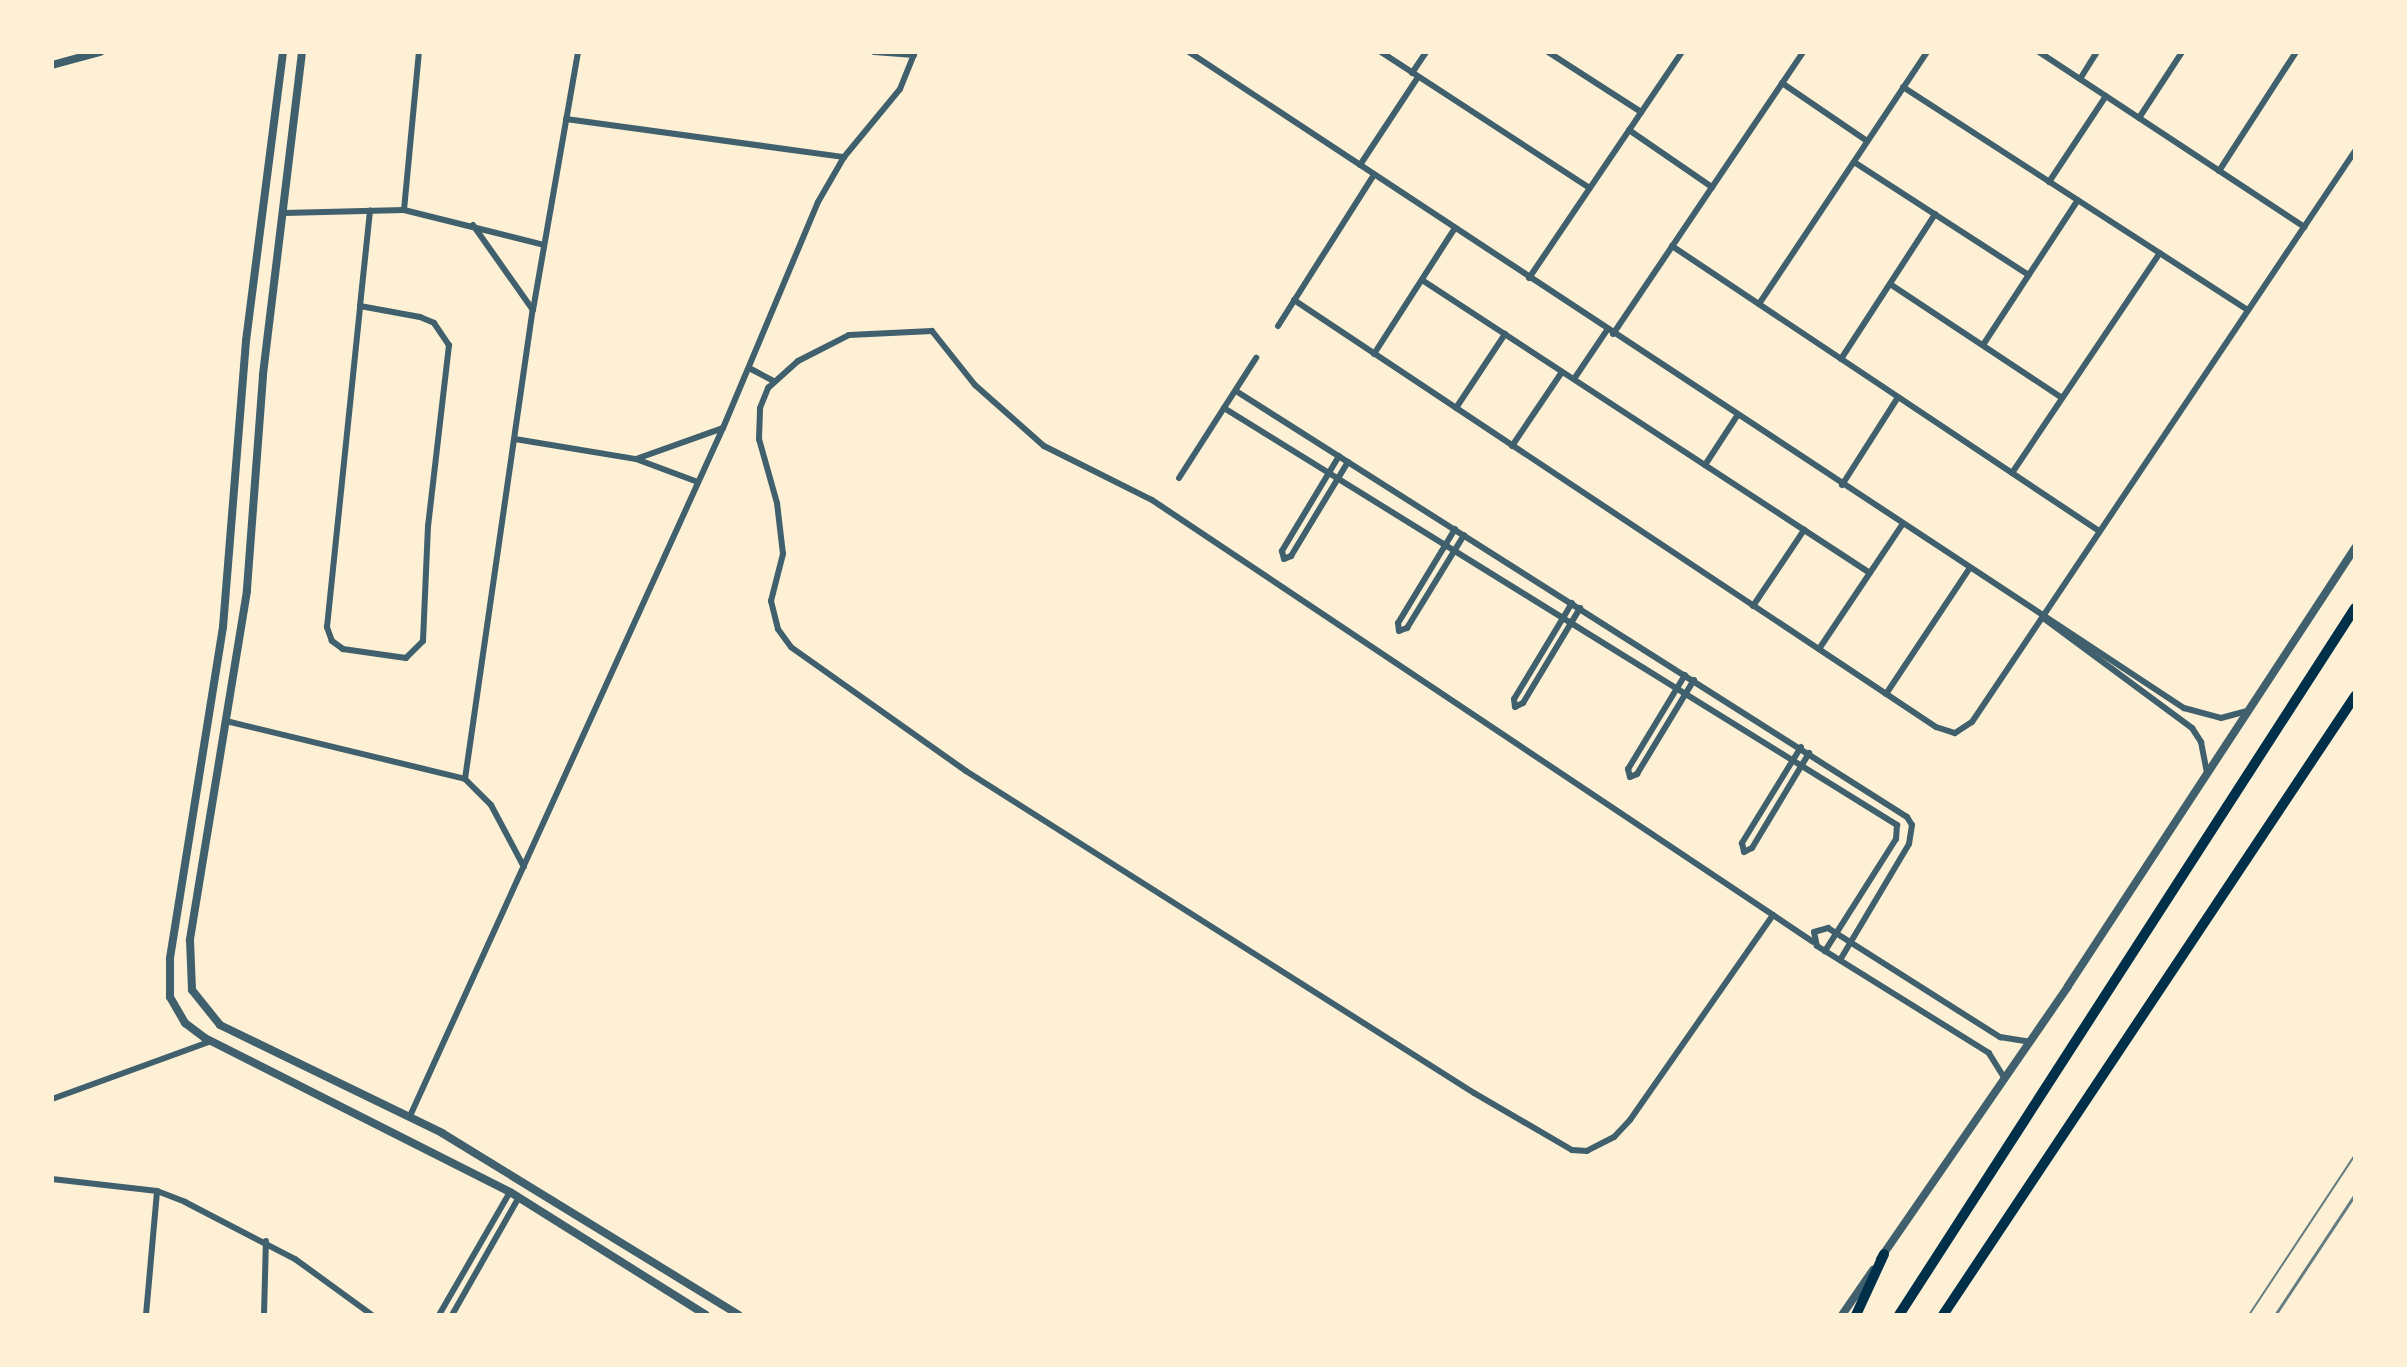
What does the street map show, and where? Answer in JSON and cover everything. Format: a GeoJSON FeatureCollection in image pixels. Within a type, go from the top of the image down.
{"type":"FeatureCollection","features":[{"type":"Feature","properties":{"kind":"highway"},"geometry":{"type":"LineString","coordinates":[[1899,1315],[2355,608]]}},
{"type":"Feature","properties":{"kind":"highway"},"geometry":{"type":"LineString","coordinates":[[1943,1315],[2355,696]]}},
{"type":"Feature","properties":{"kind":"highway"},"geometry":{"type":"LineString","coordinates":[[1856,1315],[1884,1254]]}},
{"type":"Feature","properties":{"kind":"street"},"geometry":{"type":"LineString","coordinates":[[52,65],[100,52]]}},
{"type":"Feature","properties":{"kind":"street"},"geometry":{"type":"LineString","coordinates":[[283,52],[246,341],[215,671],[186,860],[170,997],[185,1023],[211,1041],[434,1150],[510,1192],[706,1315]]}},
{"type":"Feature","properties":{"kind":"street"},"geometry":{"type":"LineString","coordinates":[[302,52],[263,376],[247,591],[188,967],[203,1009],[230,1031],[442,1133],[739,1315]]}},
{"type":"Feature","properties":{"kind":"street"},"geometry":{"type":"LineString","coordinates":[[404,210],[419,52]]}},
{"type":"Feature","properties":{"kind":"street"},"geometry":{"type":"LineString","coordinates":[[465,779],[533,310],[578,52]]}},
{"type":"Feature","properties":{"kind":"street"},"geometry":{"type":"LineString","coordinates":[[402,1134],[723,428],[818,202],[844,157],[889,104],[914,54],[874,52]]}},
{"type":"Feature","properties":{"kind":"street"},"geometry":{"type":"LineString","coordinates":[[1189,52],[1902,525],[2184,708],[2208,718],[2247,711]]}},
{"type":"Feature","properties":{"kind":"street"},"geometry":{"type":"LineString","coordinates":[[1381,52],[1590,188]]}},
{"type":"Feature","properties":{"kind":"street"},"geometry":{"type":"LineString","coordinates":[[1360,165],[1426,52]]}},
{"type":"Feature","properties":{"kind":"street"},"geometry":{"type":"LineString","coordinates":[[1548,52],[1558,55],[1641,112]]}},
{"type":"Feature","properties":{"kind":"street"},"geometry":{"type":"LineString","coordinates":[[1529,278],[1682,52]]}},
{"type":"Feature","properties":{"kind":"street"},"geometry":{"type":"LineString","coordinates":[[1574,379],[1672,246],[1803,52]]}},
{"type":"Feature","properties":{"kind":"street"},"geometry":{"type":"LineString","coordinates":[[1759,304],[1927,52]]}},
{"type":"Feature","properties":{"kind":"street"},"geometry":{"type":"LineString","coordinates":[[2039,52],[2304,227]]}},
{"type":"Feature","properties":{"kind":"street"},"geometry":{"type":"LineString","coordinates":[[2080,79],[2097,52]]}},
{"type":"Feature","properties":{"kind":"street"},"geometry":{"type":"LineString","coordinates":[[2139,118],[2182,52]]}},
{"type":"Feature","properties":{"kind":"street"},"geometry":{"type":"LineString","coordinates":[[2219,171],[2296,52]]}},
{"type":"Feature","properties":{"kind":"street"},"geometry":{"type":"LineString","coordinates":[[1782,83],[1867,141]]}},
{"type":"Feature","properties":{"kind":"street"},"geometry":{"type":"LineString","coordinates":[[1903,87],[2248,310]]}},
{"type":"Feature","properties":{"kind":"street"},"geometry":{"type":"LineString","coordinates":[[2049,182],[2106,96]]}},
{"type":"Feature","properties":{"kind":"street"},"geometry":{"type":"LineString","coordinates":[[566,119],[844,157]]}},
{"type":"Feature","properties":{"kind":"street"},"geometry":{"type":"LineString","coordinates":[[1629,130],[1712,187]]}},
{"type":"Feature","properties":{"kind":"street"},"geometry":{"type":"LineString","coordinates":[[1294,300],[1945,732],[1965,729],[2355,151]]}},
{"type":"Feature","properties":{"kind":"street"},"geometry":{"type":"LineString","coordinates":[[1854,162],[2029,275]]}},
{"type":"Feature","properties":{"kind":"street"},"geometry":{"type":"LineString","coordinates":[[1278,326],[1374,175]]}},
{"type":"Feature","properties":{"kind":"street"},"geometry":{"type":"LineString","coordinates":[[1983,345],[2078,200]]}},
{"type":"Feature","properties":{"kind":"street"},"geometry":{"type":"LineString","coordinates":[[284,213],[404,210],[473,224],[544,245]]}},
{"type":"Feature","properties":{"kind":"street"},"geometry":{"type":"LineString","coordinates":[[360,306],[420,317],[434,323],[449,345],[428,526],[423,641],[406,658],[343,649],[332,641],[327,627],[360,306],[370,211]]}},
{"type":"Feature","properties":{"kind":"street"},"geometry":{"type":"LineString","coordinates":[[1841,359],[1935,214]]}},
{"type":"Feature","properties":{"kind":"street"},"geometry":{"type":"LineString","coordinates":[[473,224],[533,310]]}},
{"type":"Feature","properties":{"kind":"street"},"geometry":{"type":"LineString","coordinates":[[1374,354],[1455,228]]}},
{"type":"Feature","properties":{"kind":"street"},"geometry":{"type":"LineString","coordinates":[[1672,246],[2099,531]]}},
{"type":"Feature","properties":{"kind":"street"},"geometry":{"type":"LineString","coordinates":[[2012,473],[2160,253]]}},
{"type":"Feature","properties":{"kind":"street"},"geometry":{"type":"LineString","coordinates":[[1422,280],[1870,573]]}},
{"type":"Feature","properties":{"kind":"street"},"geometry":{"type":"LineString","coordinates":[[1890,284],[2062,398]]}},
{"type":"Feature","properties":{"kind":"street"},"geometry":{"type":"LineString","coordinates":[[1773,915],[1630,1120],[1614,1137],[1587,1151],[1572,1150],[1474,1093],[966,771],[791,647],[778,629],[771,601],[783,554],[777,503],[759,439],[760,408],[773,381],[810,353],[849,335],[932,331],[975,385],[1044,446],[1152,500],[1773,915],[1825,951],[1979,1048],[1996,1061],[2005,1079]]}},
{"type":"Feature","properties":{"kind":"street"},"geometry":{"type":"LineString","coordinates":[[1456,408],[1505,334]]}},
{"type":"Feature","properties":{"kind":"street"},"geometry":{"type":"LineString","coordinates":[[1179,478],[1256,358]]}},
{"type":"Feature","properties":{"kind":"street"},"geometry":{"type":"LineString","coordinates":[[749,368],[773,381]]}},
{"type":"Feature","properties":{"kind":"street"},"geometry":{"type":"LineString","coordinates":[[1512,446],[1562,372]]}},
{"type":"Feature","properties":{"kind":"street"},"geometry":{"type":"LineString","coordinates":[[1236,391],[1907,817],[1912,825],[1909,844],[1840,960]]}},
{"type":"Feature","properties":{"kind":"street"},"geometry":{"type":"LineString","coordinates":[[1842,485],[1898,397]]}},
{"type":"Feature","properties":{"kind":"street"},"geometry":{"type":"LineString","coordinates":[[1224,408],[1891,820],[1899,832],[1825,951]]}},
{"type":"Feature","properties":{"kind":"street"},"geometry":{"type":"LineString","coordinates":[[1705,465],[1737,416]]}},
{"type":"Feature","properties":{"kind":"street"},"geometry":{"type":"LineString","coordinates":[[636,459],[723,428]]}},
{"type":"Feature","properties":{"kind":"street"},"geometry":{"type":"LineString","coordinates":[[515,439],[636,459],[698,482]]}},
{"type":"Feature","properties":{"kind":"street"},"geometry":{"type":"LineString","coordinates":[[1339,456],[1282,551],[1284,559],[1291,556],[1348,462]]}},
{"type":"Feature","properties":{"kind":"street"},"geometry":{"type":"LineString","coordinates":[[1819,649],[1902,525]]}},
{"type":"Feature","properties":{"kind":"street"},"geometry":{"type":"LineString","coordinates":[[1455,529],[1398,623],[1399,631],[1407,628],[1464,535]]}},
{"type":"Feature","properties":{"kind":"street"},"geometry":{"type":"LineString","coordinates":[[1753,606],[1804,530]]}},
{"type":"Feature","properties":{"kind":"street"},"geometry":{"type":"LineString","coordinates":[[1842,1315],[2030,1042],[2355,548]]}},
{"type":"Feature","properties":{"kind":"street"},"geometry":{"type":"LineString","coordinates":[[1886,694],[1969,569]]}},
{"type":"Feature","properties":{"kind":"street"},"geometry":{"type":"LineString","coordinates":[[1572,603],[1514,699],[1515,707],[1523,703],[1580,608]]}},
{"type":"Feature","properties":{"kind":"street"},"geometry":{"type":"LineString","coordinates":[[2042,617],[2179,717],[2201,742],[2207,774]]}},
{"type":"Feature","properties":{"kind":"street"},"geometry":{"type":"LineString","coordinates":[[215,671],[233,675]]}},
{"type":"Feature","properties":{"kind":"street"},"geometry":{"type":"LineString","coordinates":[[1685,675],[1628,769],[1630,777],[1637,774],[1694,680]]}},
{"type":"Feature","properties":{"kind":"street"},"geometry":{"type":"LineString","coordinates":[[2179,717],[2184,708]]}},
{"type":"Feature","properties":{"kind":"street"},"geometry":{"type":"LineString","coordinates":[[226,721],[465,779],[491,805],[524,867]]}},
{"type":"Feature","properties":{"kind":"street"},"geometry":{"type":"LineString","coordinates":[[1801,747],[1742,843],[1744,852],[1752,848],[1809,753]]}},
{"type":"Feature","properties":{"kind":"street"},"geometry":{"type":"LineString","coordinates":[[186,860],[203,862]]}},
{"type":"Feature","properties":{"kind":"street"},"geometry":{"type":"LineString","coordinates":[[1813,942],[1818,928],[1836,933],[2009,1042],[2030,1042]]}},
{"type":"Feature","properties":{"kind":"street"},"geometry":{"type":"LineString","coordinates":[[1979,1048],[1990,1031]]}},
{"type":"Feature","properties":{"kind":"street"},"geometry":{"type":"LineString","coordinates":[[52,1099],[211,1041]]}},
{"type":"Feature","properties":{"kind":"street"},"geometry":{"type":"LineString","coordinates":[[434,1150],[442,1133]]}},
{"type":"Feature","properties":{"kind":"street"},"geometry":{"type":"LineString","coordinates":[[52,1179],[157,1191],[266,1241],[372,1315]]}},
{"type":"Feature","properties":{"kind":"street"},"geometry":{"type":"LineString","coordinates":[[146,1315],[157,1191]]}},
{"type":"Feature","properties":{"kind":"street"},"geometry":{"type":"LineString","coordinates":[[439,1315],[510,1192]]}},
{"type":"Feature","properties":{"kind":"street"},"geometry":{"type":"LineString","coordinates":[[452,1315],[519,1197]]}},
{"type":"Feature","properties":{"kind":"street"},"geometry":{"type":"LineString","coordinates":[[264,1315],[266,1241]]}},
{"type":"Feature","properties":{"kind":"tram line"},"geometry":{"type":"LineString","coordinates":[[2249,1315],[2355,1155]]}},
{"type":"Feature","properties":{"kind":"railway"},"geometry":{"type":"LineString","coordinates":[[2275,1315],[2355,1194]]}}]}
